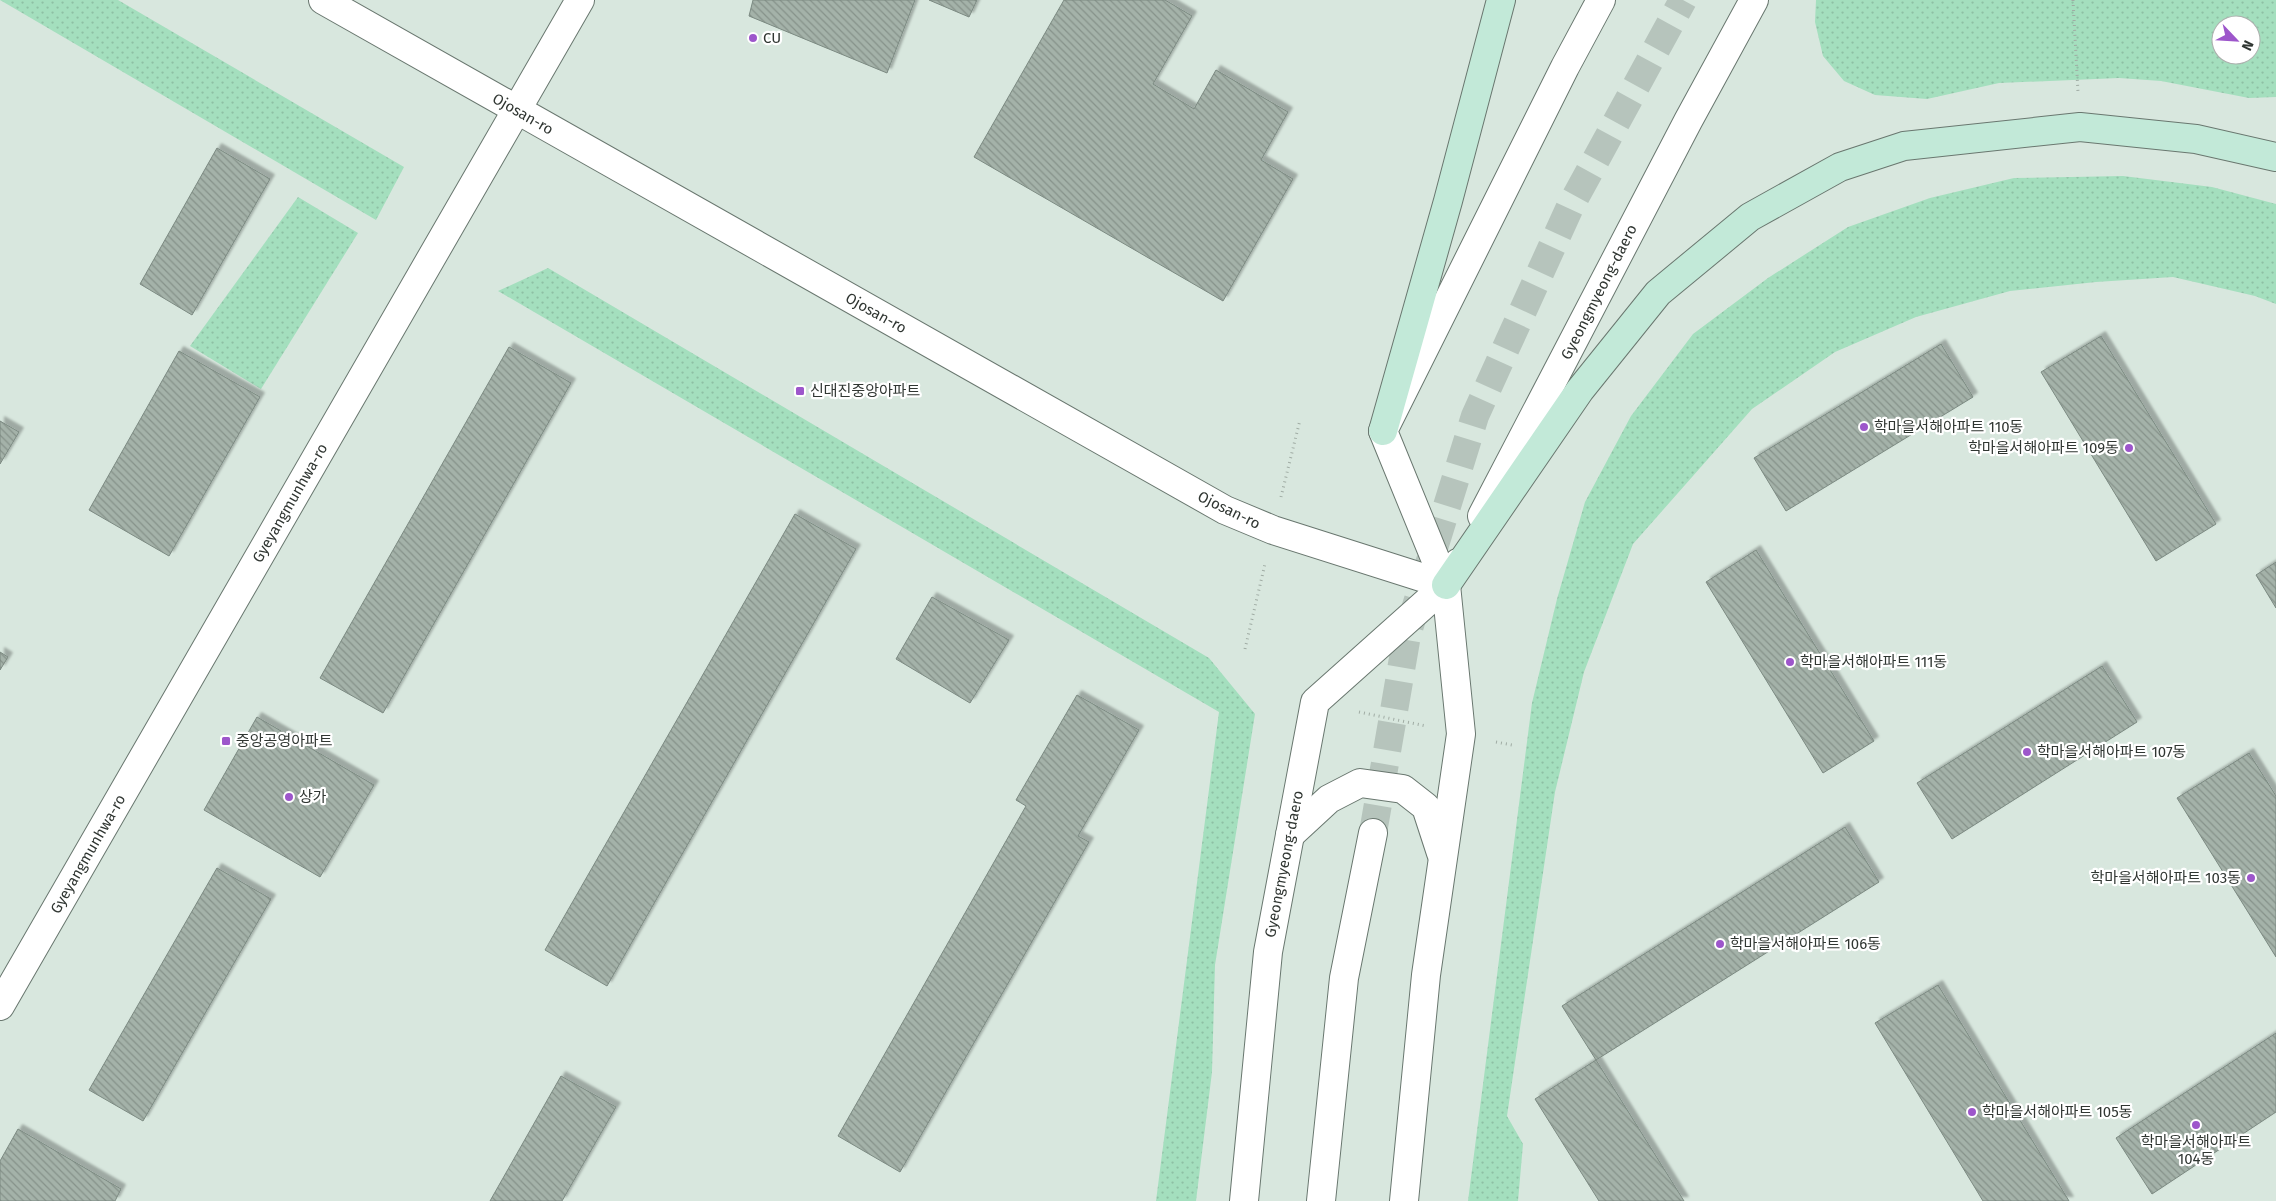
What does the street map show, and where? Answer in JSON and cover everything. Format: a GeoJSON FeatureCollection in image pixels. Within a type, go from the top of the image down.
{"type":"FeatureCollection","features":[{"type":"Feature","properties":{"kind":"main road"},"geometry":{"type":"LineString","coordinates":[[1383,430],[1448,201],[1501,0]]}},
{"type":"Feature","properties":{"kind":"main road"},"geometry":{"type":"LineString","coordinates":[[1446,585],[1580,390],[1658,292],[1750,217],[1840,167],[1904,146],[2080,127],[2196,138],[2276,156]]}},
{"type":"Feature","properties":{"kind":"street","name":"Ojosan-ro"},"geometry":{"type":"LineString","coordinates":[[323,0],[1225,510],[1273,530],[1446,585]]}},
{"type":"Feature","properties":{"kind":"street","name":"Gyeyangmunhwa-ro"},"geometry":{"type":"LineString","coordinates":[[0,1006],[580,0]]}},
{"type":"Feature","properties":{"kind":"street"},"geometry":{"type":"LineString","coordinates":[[1404,1201],[1426,976],[1461,734],[1446,585],[1383,430],[1560,76],[1601,0]]}},
{"type":"Feature","properties":{"kind":"street","name":"Gyeongmyeong-daero"},"geometry":{"type":"LineString","coordinates":[[1244,1201],[1268,952],[1315,702],[1446,585],[1688,121],[1754,0]]}},
{"type":"Feature","properties":{"kind":"street"},"geometry":{"type":"LineString","coordinates":[[1290,835],[1329,799],[1360,783],[1403,789],[1426,807],[1443,860]]}},
{"type":"Feature","properties":{"kind":"street"},"geometry":{"type":"LineString","coordinates":[[1321,1201],[1344,978],[1373,833]]}},
{"type":"Feature","properties":{"kind":"path"},"geometry":{"type":"LineString","coordinates":[[2073,0],[2078,94]]}},
{"type":"Feature","properties":{"kind":"path"},"geometry":{"type":"LineString","coordinates":[[1315,702],[1512,746]]}},
{"type":"Feature","properties":{"kind":"green space"},"geometry":{"type":"Polygon","coordinates":[[[0,0],[118,0],[404,167],[376,220],[0,0]]]}},
{"type":"Feature","properties":{"kind":"green space"},"geometry":{"type":"Polygon","coordinates":[[[1816,0],[2276,0],[2276,97],[2249,98],[2161,81],[2119,78],[1999,83],[1927,99],[1875,95],[1844,81],[1823,56],[1815,22],[1816,0]]]}},
{"type":"Feature","properties":{"kind":"green space"},"geometry":{"type":"Polygon","coordinates":[[[2123,176],[2212,187],[2276,204],[2276,304],[2255,296],[2173,277],[2096,282],[2010,291],[1916,317],[1835,352],[1752,409],[1633,544],[1584,672],[1555,792],[1507,1116],[1523,1144],[1518,1201],[1468,1201],[1532,703],[1557,599],[1585,502],[1631,416],[1693,334],[1768,278],[1848,227],[1930,198],[2014,178],[2123,176]]]}},
{"type":"Feature","properties":{"kind":"green space"},"geometry":{"type":"Polygon","coordinates":[[[298,197],[358,233],[261,389],[190,346],[298,197]]]}},
{"type":"Feature","properties":{"kind":"green space"},"geometry":{"type":"Polygon","coordinates":[[[548,268],[1209,658],[1255,714],[1215,965],[1212,1072],[1196,1201],[1156,1201],[1219,712],[498,291],[548,268]]]}},
{"type":"Feature","properties":{"kind":"building"},"geometry":{"type":"Polygon","coordinates":[[[753,0],[915,0],[887,73],[749,16],[753,0]]]}},
{"type":"Feature","properties":{"kind":"building"},"geometry":{"type":"Polygon","coordinates":[[[929,0],[977,0],[969,17],[929,0]]]}},
{"type":"Feature","properties":{"kind":"building"},"geometry":{"type":"Polygon","coordinates":[[[1064,0],[1165,0],[1192,16],[1153,84],[1194,109],[1216,70],[1288,112],[1261,160],[1293,179],[1223,301],[974,157],[1064,0]]]}},
{"type":"Feature","properties":{"kind":"building"},"geometry":{"type":"Polygon","coordinates":[[[217,148],[270,179],[192,315],[140,284],[217,148]]]}},
{"type":"Feature","properties":{"kind":"building","name":"학마을서해아파트 109동"},"geometry":{"type":"Polygon","coordinates":[[[2101,336],[2216,524],[2156,561],[2041,372],[2101,336]]]}},
{"type":"Feature","properties":{"kind":"building","name":"학마을서해아파트 110동"},"geometry":{"type":"Polygon","coordinates":[[[1941,344],[1973,397],[1786,511],[1754,458],[1941,344]]]}},
{"type":"Feature","properties":{"kind":"building"},"geometry":{"type":"Polygon","coordinates":[[[509,347],[571,383],[383,713],[320,678],[509,347]]]}},
{"type":"Feature","properties":{"kind":"building"},"geometry":{"type":"Polygon","coordinates":[[[179,351],[260,397],[169,556],[89,510],[179,351]]]}},
{"type":"Feature","properties":{"kind":"building"},"geometry":{"type":"Polygon","coordinates":[[[0,421],[19,432],[0,464],[0,421]]]}},
{"type":"Feature","properties":{"kind":"building"},"geometry":{"type":"Polygon","coordinates":[[[795,514],[856,549],[607,986],[545,950],[795,514]]]}},
{"type":"Feature","properties":{"kind":"building","name":"학마을서해아파트 111동"},"geometry":{"type":"Polygon","coordinates":[[[1756,550],[1874,741],[1823,773],[1706,582],[1756,550]]]}},
{"type":"Feature","properties":{"kind":"building"},"geometry":{"type":"Polygon","coordinates":[[[2276,562],[2276,608],[2256,575],[2276,562]]]}},
{"type":"Feature","properties":{"kind":"building"},"geometry":{"type":"Polygon","coordinates":[[[932,597],[1009,640],[970,703],[896,659],[932,597]]]}},
{"type":"Feature","properties":{"kind":"building"},"geometry":{"type":"Polygon","coordinates":[[[0,652],[8,657],[0,670],[0,652]]]}},
{"type":"Feature","properties":{"kind":"building","name":"학마을서해아파트 107동"},"geometry":{"type":"Polygon","coordinates":[[[2102,666],[2137,722],[1952,839],[1917,783],[2102,666]]]}},
{"type":"Feature","properties":{"kind":"building"},"geometry":{"type":"Polygon","coordinates":[[[1077,695],[1139,730],[1078,836],[1089,842],[900,1172],[838,1136],[1026,806],[1016,800],[1077,695]]]}},
{"type":"Feature","properties":{"kind":"building","name":"상가"},"geometry":{"type":"Polygon","coordinates":[[[257,717],[374,785],[320,877],[204,810],[257,717]]]}},
{"type":"Feature","properties":{"kind":"building","name":"학마을서해아파트 103동"},"geometry":{"type":"Polygon","coordinates":[[[2249,753],[2276,796],[2276,957],[2177,798],[2249,753]]]}},
{"type":"Feature","properties":{"kind":"building","name":"학마을서해아파트 106동"},"geometry":{"type":"Polygon","coordinates":[[[1845,827],[1879,882],[1596,1060],[1562,1006],[1845,827]]]}},
{"type":"Feature","properties":{"kind":"building"},"geometry":{"type":"Polygon","coordinates":[[[217,868],[271,899],[143,1121],[89,1090],[217,868]]]}},
{"type":"Feature","properties":{"kind":"building","name":"학마을서해아파트 105동"},"geometry":{"type":"Polygon","coordinates":[[[1938,985],[2069,1201],[1983,1201],[1875,1023],[1938,985]]]}},
{"type":"Feature","properties":{"kind":"building","name":"학마을서해아파트 104동"},"geometry":{"type":"Polygon","coordinates":[[[2276,1033],[2276,1112],[2152,1194],[2116,1138],[2276,1033]]]}},
{"type":"Feature","properties":{"kind":"building"},"geometry":{"type":"Polygon","coordinates":[[[1596,1060],[1684,1201],[1599,1201],[1535,1099],[1596,1060]]]}},
{"type":"Feature","properties":{"kind":"building"},"geometry":{"type":"Polygon","coordinates":[[[561,1076],[616,1107],[562,1201],[490,1201],[561,1076]]]}},
{"type":"Feature","properties":{"kind":"building"},"geometry":{"type":"Polygon","coordinates":[[[18,1129],[121,1189],[115,1201],[0,1201],[0,1161],[18,1129]]]}},
{"type":"Feature","properties":{"kind":"tunnel"},"geometry":{"type":"LineString","coordinates":[[1373,833],[1407,635],[1475,416],[1570,207],[1683,0]]}},
{"type":"Feature","properties":{"kind":"place","name":"CU"},"geometry":{"type":"Point","coordinates":[753,38]}},
{"type":"Feature","properties":{"kind":"place","name":"신대진중앙아파트"},"geometry":{"type":"Point","coordinates":[800,391]}},
{"type":"Feature","properties":{"kind":"place","name":"학마을서해아파트 110동"},"geometry":{"type":"Point","coordinates":[1864,427]}},
{"type":"Feature","properties":{"kind":"place","name":"학마을서해아파트 109동"},"geometry":{"type":"Point","coordinates":[2129,448]}},
{"type":"Feature","properties":{"kind":"place","name":"학마을서해아파트 111동"},"geometry":{"type":"Point","coordinates":[1790,662]}},
{"type":"Feature","properties":{"kind":"place","name":"중앙공영아파트"},"geometry":{"type":"Point","coordinates":[226,741]}},
{"type":"Feature","properties":{"kind":"place","name":"학마을서해아파트 107동"},"geometry":{"type":"Point","coordinates":[2027,752]}},
{"type":"Feature","properties":{"kind":"place","name":"상가"},"geometry":{"type":"Point","coordinates":[289,797]}},
{"type":"Feature","properties":{"kind":"place","name":"학마을서해아파트 103동"},"geometry":{"type":"Point","coordinates":[2251,878]}},
{"type":"Feature","properties":{"kind":"place","name":"학마을서해아파트 106동"},"geometry":{"type":"Point","coordinates":[1720,944]}},
{"type":"Feature","properties":{"kind":"place","name":"학마을서해아파트 105동"},"geometry":{"type":"Point","coordinates":[1972,1112]}},
{"type":"Feature","properties":{"kind":"place","name":"학마을서해아파트 104동"},"geometry":{"type":"Point","coordinates":[2196,1125]}}]}
